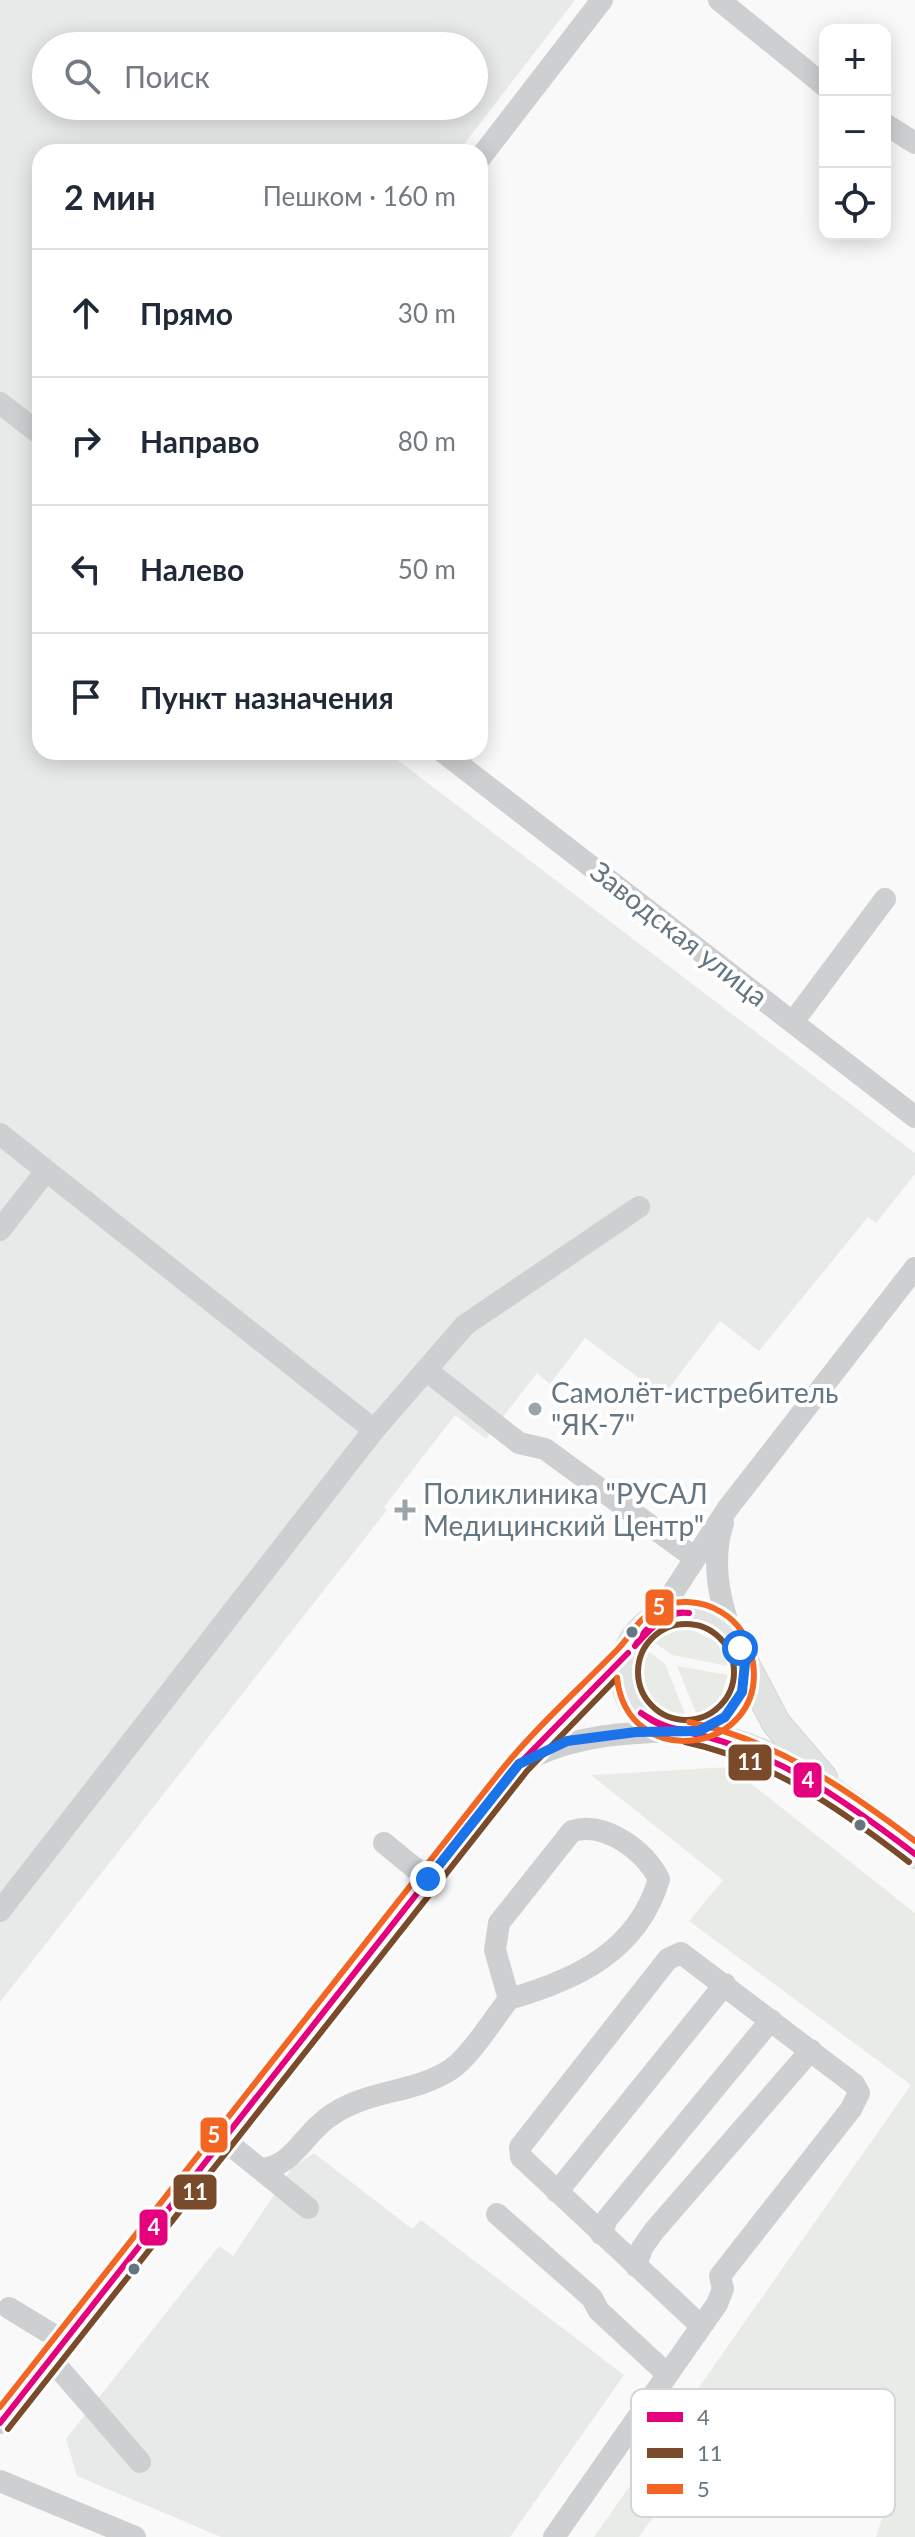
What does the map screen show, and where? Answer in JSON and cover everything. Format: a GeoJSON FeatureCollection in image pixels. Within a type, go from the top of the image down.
{"type":"FeatureCollection","features":[{"type":"Feature","properties":{"kind":"main road"},"geometry":{"type":"LineString","coordinates":[[836,1793],[776,1723],[732,1635],[706,1615],[689,1612],[655,1620],[628,1653],[626,1684],[631,1699],[652,1722],[681,1732],[746,1746],[836,1793],[915,1854]]}},
{"type":"Feature","properties":{"kind":"main road"},"geometry":{"type":"LineString","coordinates":[[681,1732],[713,1725],[735,1706],[742,1692],[745,1663]]}},
{"type":"Feature","properties":{"kind":"street"},"geometry":{"type":"LineString","coordinates":[[488,148],[602,0]]}},
{"type":"Feature","properties":{"kind":"street"},"geometry":{"type":"LineString","coordinates":[[719,0],[819,81]]}},
{"type":"Feature","properties":{"kind":"street"},"geometry":{"type":"LineString","coordinates":[[891,128],[915,143]]}},
{"type":"Feature","properties":{"kind":"street"},"geometry":{"type":"LineString","coordinates":[[0,403],[32,428]]}},
{"type":"Feature","properties":{"kind":"street","name":"Заводская улица"},"geometry":{"type":"LineString","coordinates":[[453,760],[915,1117]]}},
{"type":"Feature","properties":{"kind":"street"},"geometry":{"type":"LineString","coordinates":[[793,1022],[885,899]]}},
{"type":"Feature","properties":{"kind":"street"},"geometry":{"type":"LineString","coordinates":[[0,1134],[374,1430]]}},
{"type":"Feature","properties":{"kind":"street"},"geometry":{"type":"LineString","coordinates":[[0,1230],[46,1171]]}},
{"type":"Feature","properties":{"kind":"street"},"geometry":{"type":"LineString","coordinates":[[0,1911],[374,1430],[465,1325],[639,1207]]}},
{"type":"Feature","properties":{"kind":"street"},"geometry":{"type":"LineString","coordinates":[[655,1620],[727,1510],[915,1268]]}},
{"type":"Feature","properties":{"kind":"street"},"geometry":{"type":"LineString","coordinates":[[426,1370],[519,1443],[545,1449],[695,1558]]}},
{"type":"Feature","properties":{"kind":"street"},"geometry":{"type":"LineString","coordinates":[[727,1510],[719,1539],[718,1571],[722,1609],[732,1635]]}},
{"type":"Feature","properties":{"kind":"street"},"geometry":{"type":"LineString","coordinates":[[0,2423],[519,1764],[628,1653]]}},
{"type":"Feature","properties":{"kind":"street"},"geometry":{"type":"LineString","coordinates":[[519,1764],[567,1741],[681,1732]]}},
{"type":"Feature","properties":{"kind":"street"},"geometry":{"type":"LineString","coordinates":[[260,2169],[273,2168],[289,2158],[324,2120],[357,2099],[424,2084],[454,2068],[509,1999],[577,1976],[628,1939],[652,1903],[659,1879],[652,1866],[610,1834],[586,1826],[572,1831],[499,1923],[495,1950],[509,1999]]}},
{"type":"Feature","properties":{"kind":"street"},"geometry":{"type":"LineString","coordinates":[[384,1843],[428,1879]]}},
{"type":"Feature","properties":{"kind":"street"},"geometry":{"type":"LineString","coordinates":[[657,2389],[701,2326],[723,2289],[720,2276],[851,2109],[859,2093],[854,2084],[811,2050],[681,1953],[668,1959],[520,2147],[521,2157],[701,2326]]}},
{"type":"Feature","properties":{"kind":"street"},"geometry":{"type":"LineString","coordinates":[[557,2192],[725,1984]]}},
{"type":"Feature","properties":{"kind":"street"},"geometry":{"type":"LineString","coordinates":[[601,2234],[607,2219],[771,2020]]}},
{"type":"Feature","properties":{"kind":"street"},"geometry":{"type":"LineString","coordinates":[[636,2266],[642,2248],[654,2231],[811,2050]]}},
{"type":"Feature","properties":{"kind":"street"},"geometry":{"type":"LineString","coordinates":[[223,2139],[308,2208]]}},
{"type":"Feature","properties":{"kind":"street"},"geometry":{"type":"LineString","coordinates":[[497,2214],[592,2298],[599,2311],[667,2374]]}},
{"type":"Feature","properties":{"kind":"street"},"geometry":{"type":"LineString","coordinates":[[9,2308],[56,2350],[140,2462]]}},
{"type":"Feature","properties":{"kind":"street"},"geometry":{"type":"LineString","coordinates":[[554,2537],[631,2426]]}},
{"type":"Feature","properties":{"kind":"street"},"geometry":{"type":"LineString","coordinates":[[0,2481],[135,2537]]}},
{"type":"Feature","properties":{"kind":"shaded area"},"geometry":{"type":"Polygon","coordinates":[[[0,0],[575,0],[488,113],[488,32],[32,32],[32,120],[483,120],[464,144],[32,144],[32,760],[398,760],[915,1153],[915,1174],[876,1223],[868,1217],[759,1351],[720,1321],[663,1396],[585,1338],[550,1384],[537,1373],[486,1439],[455,1415],[384,1507],[387,1510],[0,2002],[0,0]]]}},
{"type":"Feature","properties":{"kind":"shaded area"},"geometry":{"type":"Polygon","coordinates":[[[690,1629],[717,1642],[728,1666],[672,1655],[654,1642],[674,1630],[690,1629]]]}},
{"type":"Feature","properties":{"kind":"shaded area"},"geometry":{"type":"Polygon","coordinates":[[[648,1651],[665,1664],[686,1716],[663,1710],[648,1695],[642,1674],[648,1651]]]}},
{"type":"Feature","properties":{"kind":"shaded area"},"geometry":{"type":"Polygon","coordinates":[[[677,1666],[728,1675],[720,1699],[697,1715],[677,1666]]]}},
{"type":"Feature","properties":{"kind":"shaded area"},"geometry":{"type":"Polygon","coordinates":[[[730,1767],[915,1913],[915,2537],[876,2537],[882,2518],[880,2517],[895,2517],[895,2389],[698,2389],[911,2085],[689,1921],[723,1880],[591,1775],[730,1767]]]}},
{"type":"Feature","properties":{"kind":"shaded area"},"geometry":{"type":"Polygon","coordinates":[[[314,2153],[412,2229],[421,2220],[624,2375],[510,2537],[221,2537],[77,2476],[66,2439],[219,2246],[233,2256],[292,2168],[314,2153]]]}},
{"type":"Feature","properties":{"kind":"shaded area"},"geometry":{"type":"Polygon","coordinates":[[[631,2484],[631,2517],[653,2517],[639,2537],[594,2537],[631,2484]]]}},
{"type":"Feature","properties":{"kind":"transit line","name":"5"},"geometry":{"type":"LineString","coordinates":[[0,2407],[496,1777],[643,1619],[662,1606],[679,1602],[713,1608],[739,1627],[747,1640],[753,1663],[751,1693],[739,1717],[719,1733],[694,1740],[668,1739],[645,1729],[627,1709],[617,1678]]}},
{"type":"Feature","properties":{"kind":"transit line","name":"4"},"geometry":{"type":"LineString","coordinates":[[635,1646],[657,1620],[680,1612],[689,1613]]}},
{"type":"Feature","properties":{"kind":"transit line","name":"4"},"geometry":{"type":"LineString","coordinates":[[635,1646],[665,1618],[689,1613]]}},
{"type":"Feature","properties":{"kind":"transit line","name":"11"},"geometry":{"type":"LineString","coordinates":[[686,1624],[704,1627],[720,1638],[731,1654],[734,1672],[731,1690],[720,1706],[704,1717],[686,1720],[668,1717],[652,1706],[641,1690],[638,1672],[641,1654],[652,1638],[668,1627],[686,1624]]}},
{"type":"Feature","properties":{"kind":"transit line","name":"4"},"geometry":{"type":"LineString","coordinates":[[0,2423],[519,1764],[628,1653]]}},
{"type":"Feature","properties":{"kind":"transit line","name":"11"},"geometry":{"type":"LineString","coordinates":[[8,2429],[527,1771],[617,1678]]}},
{"type":"Feature","properties":{"kind":"transit line","name":"4"},"geometry":{"type":"LineString","coordinates":[[641,1713],[660,1724],[690,1730],[721,1718]]}},
{"type":"Feature","properties":{"kind":"transit line","name":"4"},"geometry":{"type":"LineString","coordinates":[[641,1713],[670,1729],[691,1732],[701,1730],[721,1718]]}},
{"type":"Feature","properties":{"kind":"transit line","name":"5"},"geometry":{"type":"LineString","coordinates":[[689,1722],[721,1730],[781,1754],[836,1785],[915,1841]]}},
{"type":"Feature","properties":{"kind":"transit line","name":"4"},"geometry":{"type":"LineString","coordinates":[[687,1732],[719,1740],[780,1765],[835,1797],[915,1854]]}},
{"type":"Feature","properties":{"kind":"transit line","name":"11"},"geometry":{"type":"LineString","coordinates":[[685,1742],[717,1750],[776,1774],[830,1805],[909,1862]]}},
{"type":"Feature","properties":{"kind":"place","name":"Самолёт-истребитель \"ЯК-7\""},"geometry":{"type":"Point","coordinates":[535,1409]}},
{"type":"Feature","properties":{"kind":"place","name":"Поликлиника \"РУСАЛ Медицинский Центр\""},"geometry":{"type":"Point","coordinates":[405,1510]}},
{"type":"Feature","properties":{"kind":"route"},"geometry":{"type":"LineString","coordinates":[[428,1879],[519,1764],[567,1741],[636,1732],[699,1731],[725,1717],[742,1692],[745,1663],[740,1648]]}}]}
